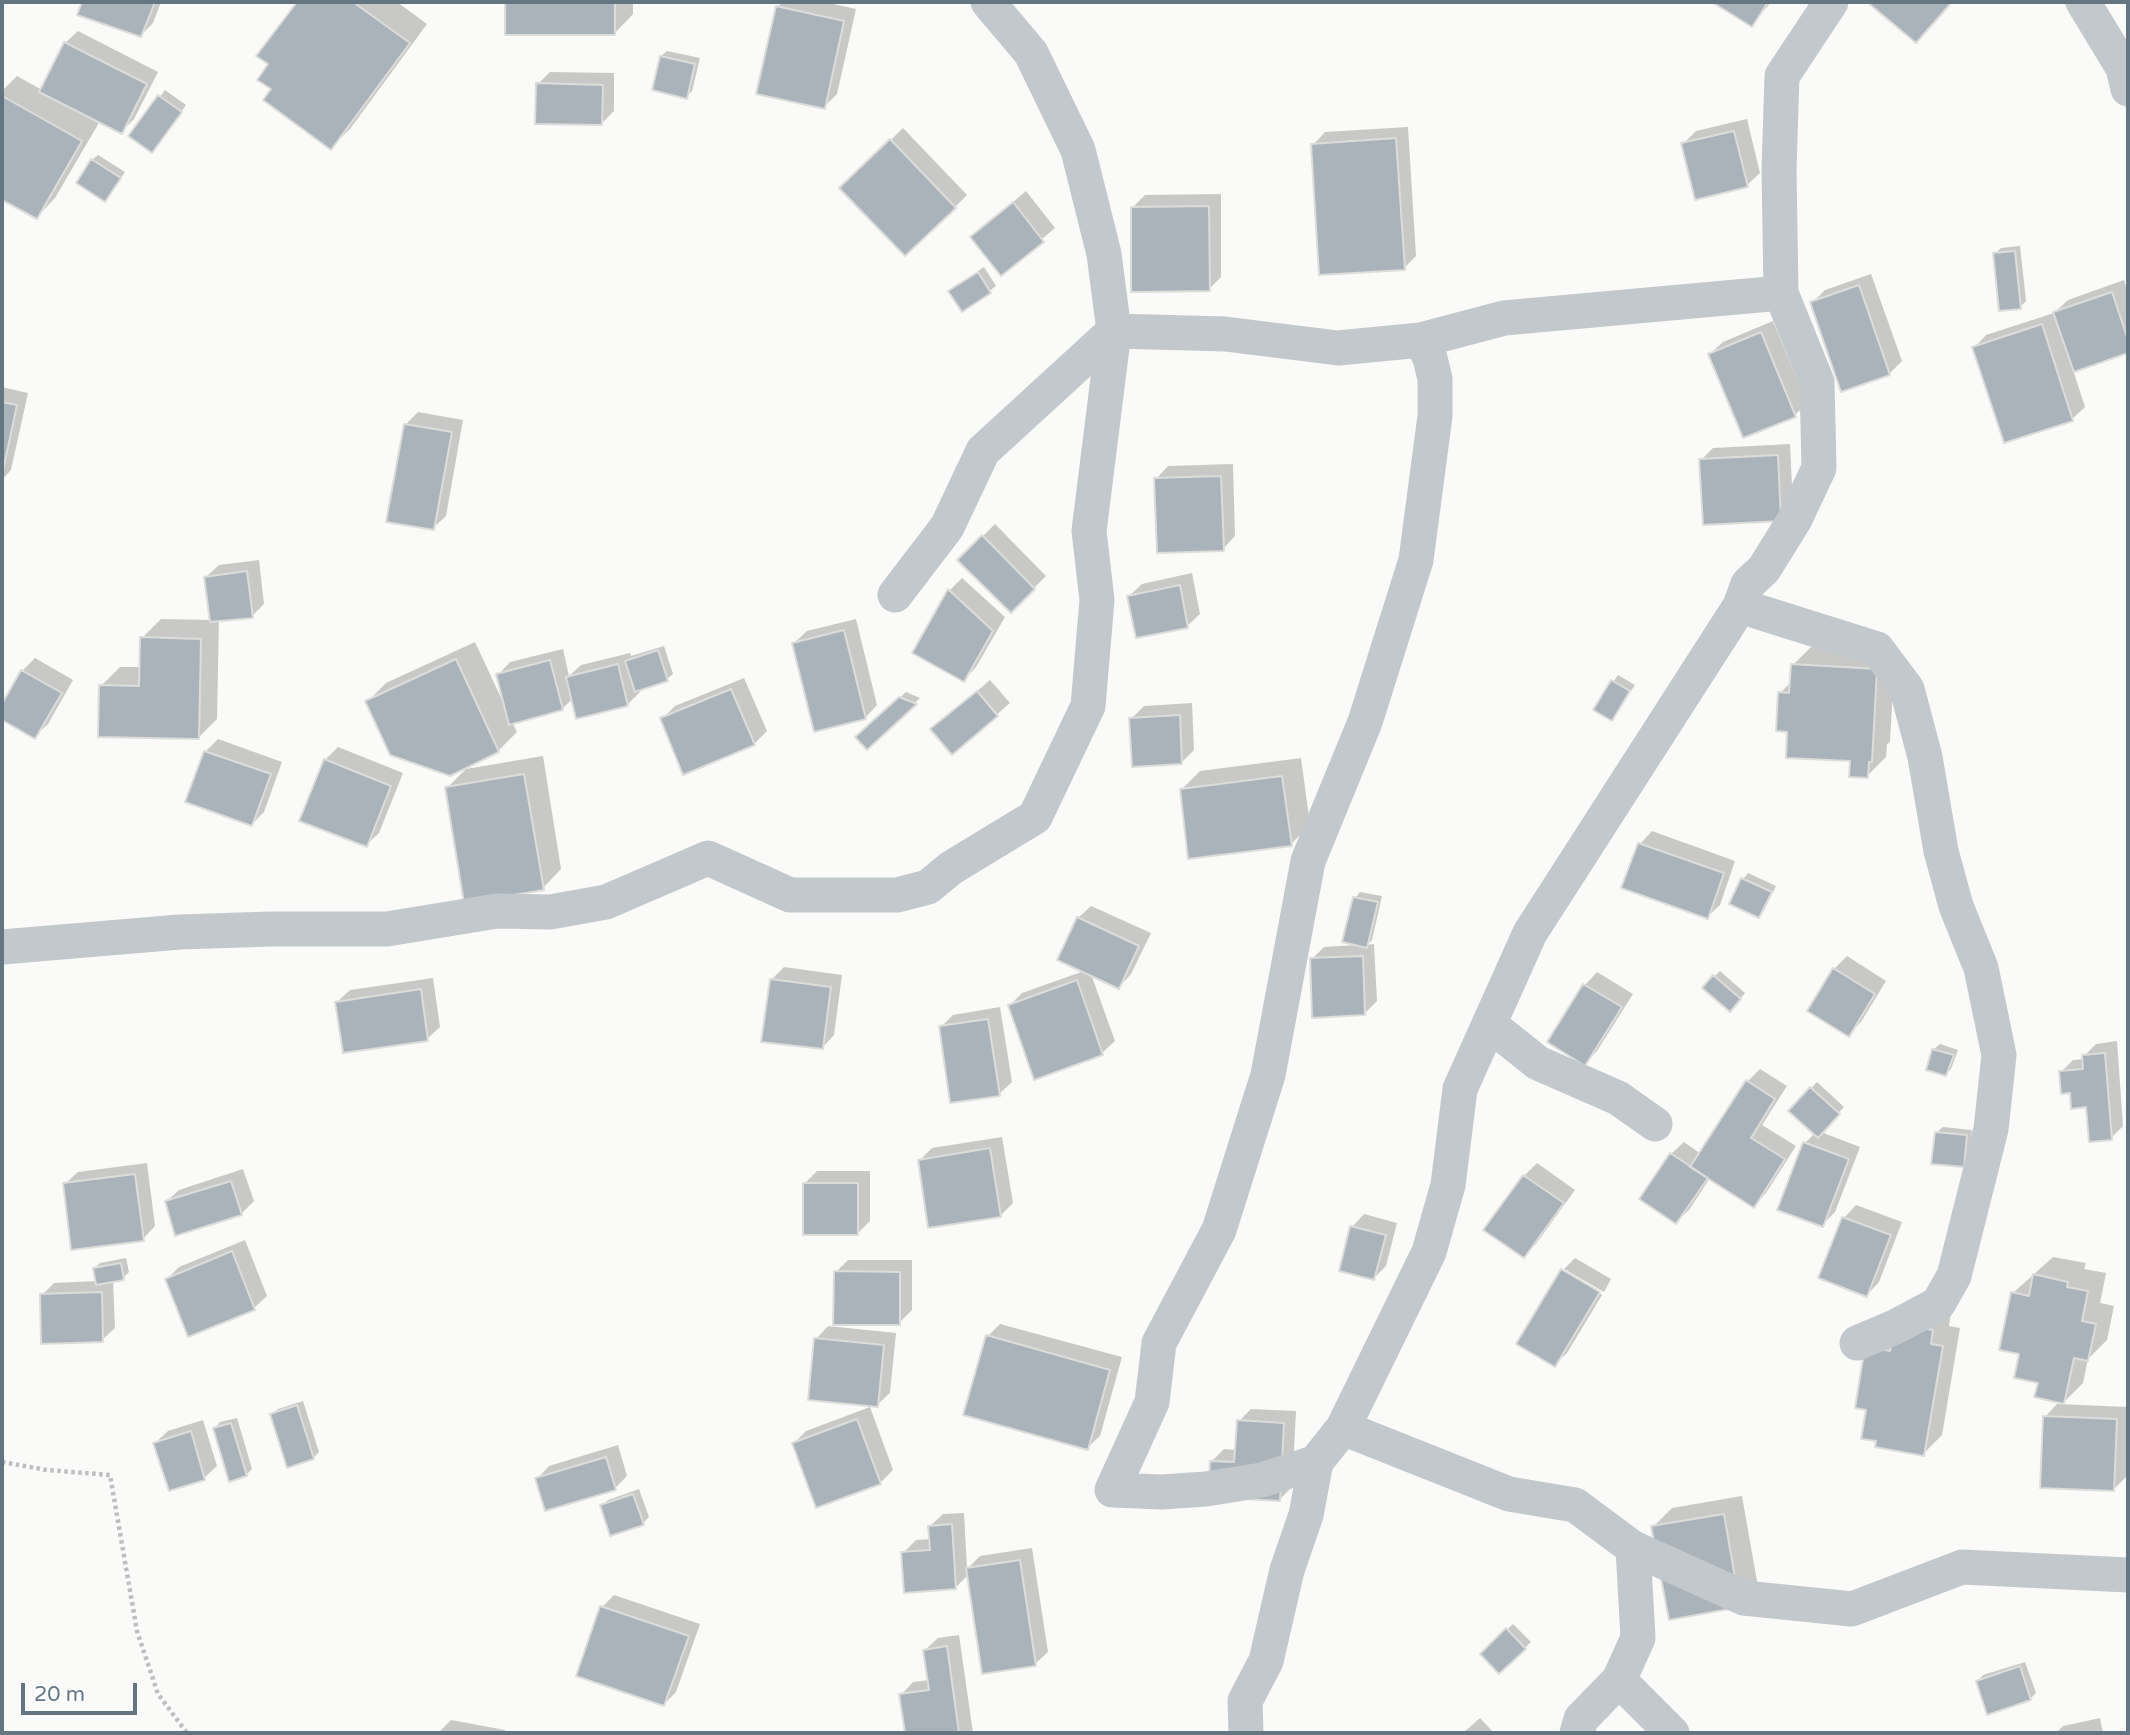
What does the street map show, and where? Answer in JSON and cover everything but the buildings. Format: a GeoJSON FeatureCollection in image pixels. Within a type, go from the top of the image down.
{"type":"FeatureCollection","features":[{"type":"Feature","properties":{"kind":"street"},"geometry":{"type":"LineString","coordinates":[[2,947],[180,932],[387,929],[497,911],[550,912],[607,902],[708,858],[790,895],[897,895],[928,887],[951,868],[1035,817],[1088,706],[1097,600],[1089,531],[1114,331],[1104,254],[1078,150],[1031,53],[988,2]]}},
{"type":"Feature","properties":{"kind":"street"},"geometry":{"type":"LineString","coordinates":[[1246,1733],[1245,1701],[1266,1661],[1287,1570],[1306,1515],[1316,1462],[1343,1428],[1429,1252],[1448,1185],[1460,1089],[1530,933],[1740,606],[1748,584],[1764,569],[1795,519],[1819,468],[1817,382],[1781,293],[1779,169],[1782,76],[1831,2]]}},
{"type":"Feature","properties":{"kind":"street"},"geometry":{"type":"LineString","coordinates":[[2083,2],[2123,68],[2128,89]]}},
{"type":"Feature","properties":{"kind":"street"},"geometry":{"type":"LineString","coordinates":[[895,595],[947,527],[983,451],[1114,331],[1225,334],[1338,348],[1420,340],[1504,318],[1781,293]]}},
{"type":"Feature","properties":{"kind":"street"},"geometry":{"type":"LineString","coordinates":[[1316,1462],[1262,1480],[1206,1489],[1162,1492],[1112,1490],[1152,1402],[1159,1343],[1219,1230],[1268,1074],[1308,860],[1365,722],[1416,560],[1435,416],[1435,379],[1430,358],[1420,340]]}},
{"type":"Feature","properties":{"kind":"street"},"geometry":{"type":"LineString","coordinates":[[1740,606],[1877,649],[1907,689],[1926,757],[1941,851],[1956,906],[1982,968],[1999,1055],[1991,1129],[1954,1276],[1938,1304],[1895,1327],[1857,1342]]}},
{"type":"Feature","properties":{"kind":"street"},"geometry":{"type":"LineString","coordinates":[[1489,1024],[1538,1063],[1618,1098],[1655,1124]]}},
{"type":"Feature","properties":{"kind":"street"},"geometry":{"type":"LineString","coordinates":[[1343,1428],[1508,1494],[1575,1505],[1633,1548],[1745,1598],[1852,1609],[1962,1567],[2128,1575]]}},
{"type":"Feature","properties":{"kind":"street"},"geometry":{"type":"LineString","coordinates":[[1577,1733],[1581,1719],[1619,1680],[1638,1638],[1633,1548]]}},
{"type":"Feature","properties":{"kind":"street"},"geometry":{"type":"LineString","coordinates":[[1619,1680],[1672,1733]]}},
{"type":"Feature","properties":{"kind":"path"},"geometry":{"type":"LineString","coordinates":[[2,1462],[47,1470],[110,1475],[137,1631],[158,1693],[187,1733]]}}]}
